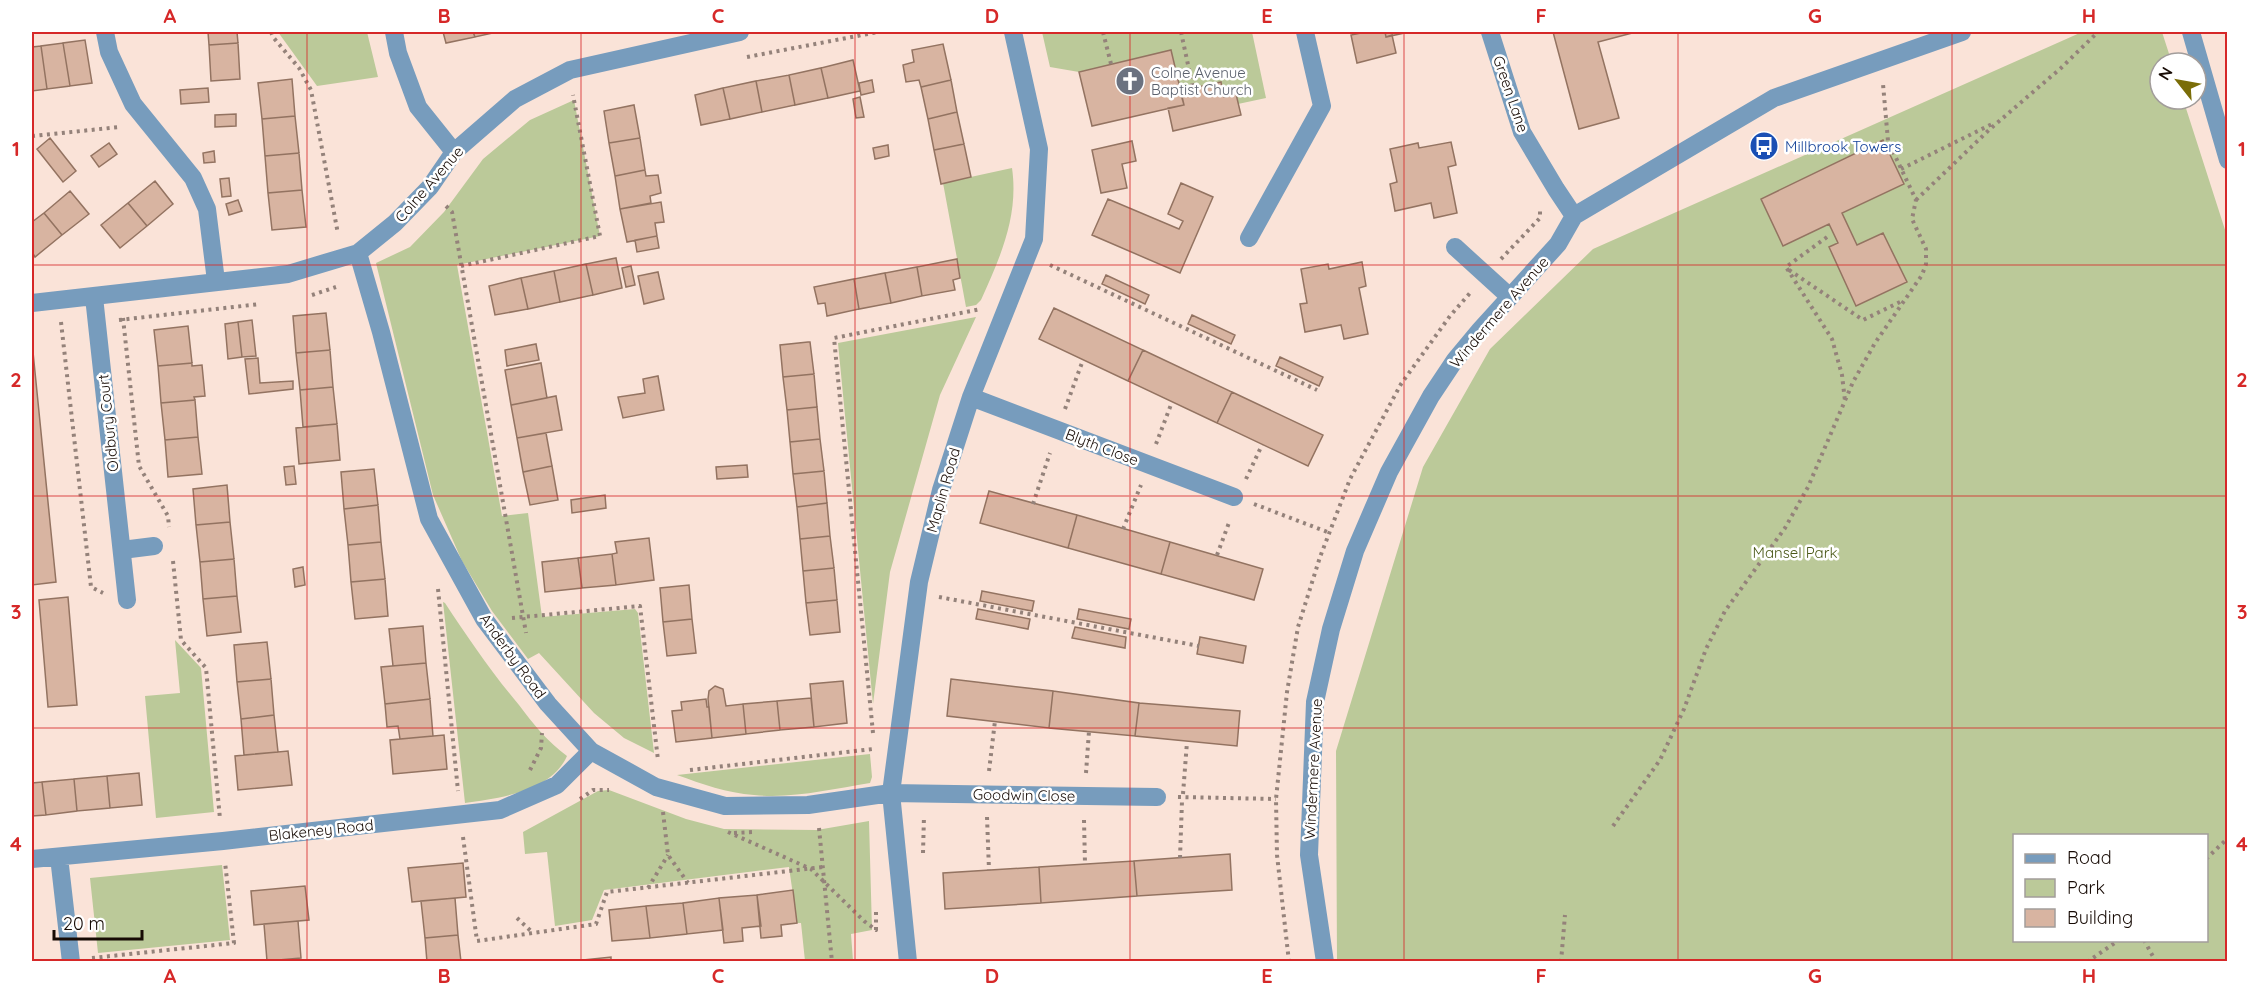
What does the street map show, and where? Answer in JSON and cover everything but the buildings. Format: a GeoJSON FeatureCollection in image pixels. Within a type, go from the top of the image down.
{"type":"FeatureCollection","features":[{"type":"Feature","properties":{"kind":"street"},"geometry":{"type":"LineString","coordinates":[[105,32],[109,52],[133,104],[193,178],[207,209],[216,281]]}},
{"type":"Feature","properties":{"kind":"street"},"geometry":{"type":"LineString","coordinates":[[394,32],[398,53],[418,107],[454,152]]}},
{"type":"Feature","properties":{"kind":"street","name":"Colne Avenue"},"geometry":{"type":"LineString","coordinates":[[32,303],[288,274],[350,255],[395,224],[430,187],[454,152],[515,99],[568,71],[740,32]]}},
{"type":"Feature","properties":{"kind":"street","name":"Maplin Road"},"geometry":{"type":"LineString","coordinates":[[908,962],[891,793],[917,592],[941,490],[971,397],[1034,238],[1040,149],[1013,32]]}},
{"type":"Feature","properties":{"kind":"street"},"geometry":{"type":"LineString","coordinates":[[1249,238],[1322,106],[1305,32]]}},
{"type":"Feature","properties":{"kind":"street","name":"Green Lane"},"geometry":{"type":"LineString","coordinates":[[1490,32],[1522,132],[1574,216]]}},
{"type":"Feature","properties":{"kind":"street","name":"Windermere Avenue"},"geometry":{"type":"LineString","coordinates":[[1325,962],[1309,855],[1315,702],[1331,629],[1355,551],[1389,472],[1431,396],[1455,360],[1558,244],[1574,216],[1774,98],[1962,32]]}},
{"type":"Feature","properties":{"kind":"street"},"geometry":{"type":"LineString","coordinates":[[2191,32],[2228,160]]}},
{"type":"Feature","properties":{"kind":"street"},"geometry":{"type":"LineString","coordinates":[[1455,247],[1510,297]]}},
{"type":"Feature","properties":{"kind":"street","name":"Anderby Road"},"geometry":{"type":"LineString","coordinates":[[350,255],[381,332],[429,519],[484,619],[548,704],[591,751],[660,788],[724,806],[816,804],[891,793]]}},
{"type":"Feature","properties":{"kind":"street","name":"Oldbury Court"},"geometry":{"type":"LineString","coordinates":[[94,297],[127,600]]}},
{"type":"Feature","properties":{"kind":"street","name":"Blyth Close"},"geometry":{"type":"LineString","coordinates":[[971,397],[1234,497]]}},
{"type":"Feature","properties":{"kind":"street"},"geometry":{"type":"LineString","coordinates":[[122,550],[154,546]]}},
{"type":"Feature","properties":{"kind":"street","name":"Blakeney Road"},"geometry":{"type":"LineString","coordinates":[[32,859],[223,841],[500,810],[557,785],[591,751]]}},
{"type":"Feature","properties":{"kind":"street","name":"Goodwin Close"},"geometry":{"type":"LineString","coordinates":[[891,793],[1157,797]]}},
{"type":"Feature","properties":{"kind":"street"},"geometry":{"type":"LineString","coordinates":[[59,857],[71,961]]}},
{"type":"Feature","properties":{"kind":"path"},"geometry":{"type":"LineString","coordinates":[[271,32],[273,38],[299,68],[311,90],[350,255]]}},
{"type":"Feature","properties":{"kind":"path"},"geometry":{"type":"LineString","coordinates":[[742,58],[878,32]]}},
{"type":"Feature","properties":{"kind":"path"},"geometry":{"type":"LineString","coordinates":[[1103,32],[1111,64]]}},
{"type":"Feature","properties":{"kind":"path"},"geometry":{"type":"LineString","coordinates":[[1181,32],[1193,88]]}},
{"type":"Feature","properties":{"kind":"path"},"geometry":{"type":"LineString","coordinates":[[1613,826],[1660,760],[1684,709],[1706,649],[1725,611],[1785,528],[1808,487],[1845,402],[1875,343],[1922,274],[1926,264],[1926,249],[1912,219],[1916,200],[2098,32]]}},
{"type":"Feature","properties":{"kind":"path"},"geometry":{"type":"LineString","coordinates":[[1881,60],[1888,141],[1916,200]]}},
{"type":"Feature","properties":{"kind":"path"},"geometry":{"type":"LineString","coordinates":[[461,266],[600,236],[568,71]]}},
{"type":"Feature","properties":{"kind":"path"},"geometry":{"type":"LineString","coordinates":[[564,100],[581,92]]}},
{"type":"Feature","properties":{"kind":"path"},"geometry":{"type":"LineString","coordinates":[[1901,169],[2001,120]]}},
{"type":"Feature","properties":{"kind":"path"},"geometry":{"type":"LineString","coordinates":[[32,136],[149,124]]}},
{"type":"Feature","properties":{"kind":"path"},"geometry":{"type":"LineString","coordinates":[[438,211],[451,197]]}},
{"type":"Feature","properties":{"kind":"path"},"geometry":{"type":"LineString","coordinates":[[445,204],[452,212],[527,638]]}},
{"type":"Feature","properties":{"kind":"path"},"geometry":{"type":"LineString","coordinates":[[1786,267],[1827,237]]}},
{"type":"Feature","properties":{"kind":"path"},"geometry":{"type":"LineString","coordinates":[[1028,254],[1317,390]]}},
{"type":"Feature","properties":{"kind":"path"},"geometry":{"type":"LineString","coordinates":[[1786,267],[1863,320],[1904,300]]}},
{"type":"Feature","properties":{"kind":"path"},"geometry":{"type":"LineString","coordinates":[[1786,267],[1832,339],[1842,375],[1845,402]]}},
{"type":"Feature","properties":{"kind":"path"},"geometry":{"type":"LineString","coordinates":[[120,293],[139,466],[168,516],[170,535]]}},
{"type":"Feature","properties":{"kind":"path"},"geometry":{"type":"LineString","coordinates":[[59,300],[91,587],[112,597],[127,600]]}},
{"type":"Feature","properties":{"kind":"path"},"geometry":{"type":"LineString","coordinates":[[681,772],[874,749],[834,338],[1008,304]]}},
{"type":"Feature","properties":{"kind":"path"},"geometry":{"type":"LineString","coordinates":[[1234,497],[1330,533]]}},
{"type":"Feature","properties":{"kind":"path"},"geometry":{"type":"LineString","coordinates":[[172,557],[182,640],[206,668],[221,821]]}},
{"type":"Feature","properties":{"kind":"path"},"geometry":{"type":"LineString","coordinates":[[917,592],[1198,646]]}},
{"type":"Feature","properties":{"kind":"path"},"geometry":{"type":"LineString","coordinates":[[484,619],[524,618],[640,606],[658,763],[665,766]]}},
{"type":"Feature","properties":{"kind":"path"},"geometry":{"type":"LineString","coordinates":[[528,772],[534,765],[541,748],[541,730]]}},
{"type":"Feature","properties":{"kind":"path"},"geometry":{"type":"LineString","coordinates":[[660,788],[668,855],[688,883]]}},
{"type":"Feature","properties":{"kind":"path"},"geometry":{"type":"LineString","coordinates":[[573,803],[593,790],[615,790]]}},
{"type":"Feature","properties":{"kind":"path"},"geometry":{"type":"LineString","coordinates":[[458,795],[468,794]]}},
{"type":"Feature","properties":{"kind":"path"},"geometry":{"type":"LineString","coordinates":[[1157,797],[1275,799]]}},
{"type":"Feature","properties":{"kind":"path"},"geometry":{"type":"LineString","coordinates":[[816,804],[832,962]]}},
{"type":"Feature","properties":{"kind":"path"},"geometry":{"type":"LineString","coordinates":[[654,810],[675,818]]}},
{"type":"Feature","properties":{"kind":"path"},"geometry":{"type":"LineString","coordinates":[[460,814],[477,941],[596,924],[607,892],[823,867]]}},
{"type":"Feature","properties":{"kind":"path"},"geometry":{"type":"LineString","coordinates":[[211,822],[231,820]]}},
{"type":"Feature","properties":{"kind":"path"},"geometry":{"type":"LineString","coordinates":[[724,831],[811,869],[876,930],[876,900]]}},
{"type":"Feature","properties":{"kind":"path"},"geometry":{"type":"LineString","coordinates":[[453,840],[474,837]]}},
{"type":"Feature","properties":{"kind":"path"},"geometry":{"type":"LineString","coordinates":[[2208,857],[2228,838]]}},
{"type":"Feature","properties":{"kind":"path"},"geometry":{"type":"LineString","coordinates":[[71,961],[234,943],[223,841]]}},
{"type":"Feature","properties":{"kind":"path"},"geometry":{"type":"LineString","coordinates":[[648,888],[668,855]]}},
{"type":"Feature","properties":{"kind":"path"},"geometry":{"type":"LineString","coordinates":[[215,864],[234,863]]}},
{"type":"Feature","properties":{"kind":"path"},"geometry":{"type":"LineString","coordinates":[[1561,962],[1565,915]]}},
{"type":"Feature","properties":{"kind":"path"},"geometry":{"type":"LineString","coordinates":[[517,918],[533,933]]}},
{"type":"Feature","properties":{"kind":"path"},"geometry":{"type":"LineString","coordinates":[[2087,962],[2116,942]]}},
{"type":"Feature","properties":{"kind":"path"},"geometry":{"type":"LineString","coordinates":[[2145,942],[2156,962]]}},
{"type":"Feature","properties":{"kind":"green space"},"geometry":{"type":"Polygon","coordinates":[[[278,32],[367,32],[378,77],[317,86],[278,32]]]}},
{"type":"Feature","properties":{"kind":"green space"},"geometry":{"type":"Polygon","coordinates":[[[1042,32],[1252,32],[1266,98],[1238,104],[1224,97],[1221,82],[1180,91],[1171,50],[1079,72],[1050,67],[1042,32]]]}},
{"type":"Feature","properties":{"kind":"green space","name":"Mansel Park"},"geometry":{"type":"Polygon","coordinates":[[[2082,32],[2162,32],[2168,51],[2148,51],[2148,111],[2187,111],[2227,236],[2227,961],[1337,961],[1336,751],[1423,467],[1490,349],[1593,249],[2082,32]]]}},
{"type":"Feature","properties":{"kind":"green space"},"geometry":{"type":"Polygon","coordinates":[[[574,100],[600,236],[457,265],[502,516],[528,513],[542,617],[635,609],[638,613],[654,753],[624,738],[594,713],[539,653],[528,659],[492,611],[462,561],[433,495],[376,263],[410,247],[444,212],[483,159],[530,120],[574,100]]]}},
{"type":"Feature","properties":{"kind":"green space"},"geometry":{"type":"Polygon","coordinates":[[[1012,168],[1013,203],[1001,252],[981,300],[976,305],[966,307],[943,183],[1012,168]]]}},
{"type":"Feature","properties":{"kind":"green space"},"geometry":{"type":"Polygon","coordinates":[[[976,317],[940,395],[890,572],[873,704],[838,343],[976,317]]]}},
{"type":"Feature","properties":{"kind":"green space"},"geometry":{"type":"Polygon","coordinates":[[[443,602],[530,719],[547,739],[567,756],[549,778],[537,785],[493,799],[465,803],[443,602]]]}},
{"type":"Feature","properties":{"kind":"green space"},"geometry":{"type":"Polygon","coordinates":[[[175,640],[201,668],[214,812],[156,818],[145,696],[180,693],[175,640]]]}},
{"type":"Feature","properties":{"kind":"green space"},"geometry":{"type":"Polygon","coordinates":[[[870,754],[872,777],[870,783],[797,795],[744,794],[715,788],[677,775],[870,754]]]}},
{"type":"Feature","properties":{"kind":"green space"},"geometry":{"type":"Polygon","coordinates":[[[609,790],[686,819],[724,829],[817,830],[869,821],[872,930],[851,934],[853,961],[805,961],[801,923],[797,923],[789,867],[604,890],[592,920],[555,926],[547,852],[525,854],[523,832],[598,791],[609,790]]]}},
{"type":"Feature","properties":{"kind":"green space"},"geometry":{"type":"Polygon","coordinates":[[[222,865],[230,940],[98,953],[90,878],[222,865]]]}},
{"type":"Feature","properties":{"kind":"place","name":"Colne Avenue Baptist Church"},"geometry":{"type":"Point","coordinates":[1130,81]}},
{"type":"Feature","properties":{"kind":"place","name":"Millbrook Towers"},"geometry":{"type":"Point","coordinates":[1764,146]}}]}
